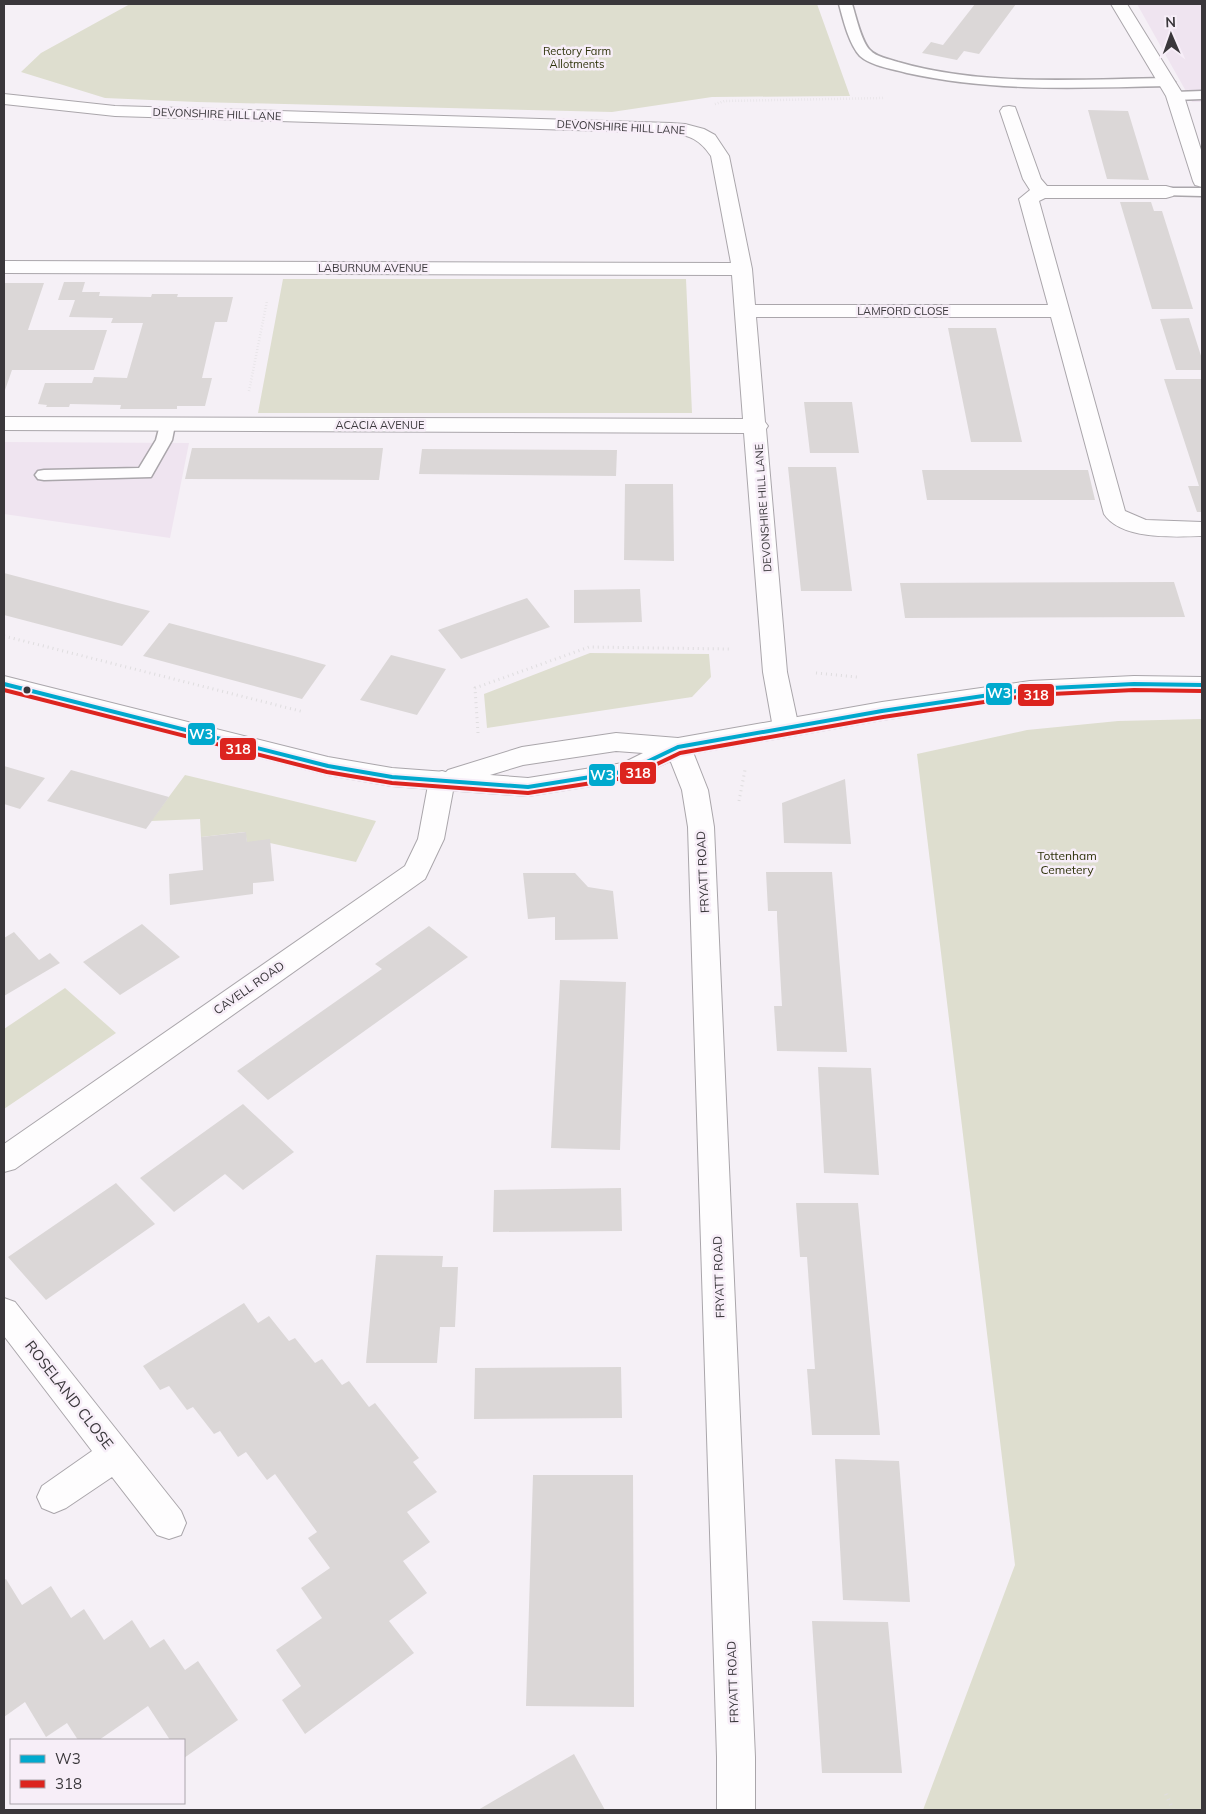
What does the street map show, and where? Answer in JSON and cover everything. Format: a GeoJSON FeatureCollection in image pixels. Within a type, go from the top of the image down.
{"type":"FeatureCollection","features":[{"type":"Feature","properties":{"kind":"street"},"geometry":{"type":"LineString","coordinates":[[1120,4],[1172,89],[1202,181]]}},
{"type":"Feature","properties":{"kind":"street","name":"DEVONSHIRE HILL LANE"},"geometry":{"type":"LineString","coordinates":[[4,86],[56,104]]}},
{"type":"Feature","properties":{"kind":"street","name":"DEVONSHIRE HILL LANE"},"geometry":{"type":"LineString","coordinates":[[4,99],[115,111],[685,129],[698,133],[708,139],[720,156],[742,268],[775,672],[786,728]]}},
{"type":"Feature","properties":{"kind":"street"},"geometry":{"type":"LineString","coordinates":[[1010,111],[1032,179],[1060,312],[1115,514],[1126,522],[1157,530],[1202,529]]}},
{"type":"Feature","properties":{"kind":"street"},"geometry":{"type":"LineString","coordinates":[[1035,196],[1166,192]]}},
{"type":"Feature","properties":{"kind":"street","name":"LABURNUM AVENUE"},"geometry":{"type":"LineString","coordinates":[[4,268],[742,268]]}},
{"type":"Feature","properties":{"kind":"street","name":"LAMFORD CLOSE"},"geometry":{"type":"LineString","coordinates":[[747,311],[1060,312]]}},
{"type":"Feature","properties":{"kind":"street","name":"ACACIA AVENUE"},"geometry":{"type":"LineString","coordinates":[[4,424],[756,426]]}},
{"type":"Feature","properties":{"kind":"street"},"geometry":{"type":"LineString","coordinates":[[4,684],[295,759],[392,777],[528,787],[628,771],[678,747],[1030,689],[1134,684],[1202,685]]}},
{"type":"Feature","properties":{"kind":"street","name":"FRYATT ROAD"},"geometry":{"type":"LineString","coordinates":[[678,747],[695,790],[701,827],[736,1737],[736,1810]]}},
{"type":"Feature","properties":{"kind":"street","name":"CAVELL ROAD"},"geometry":{"type":"LineString","coordinates":[[4,1160],[414,872],[431,839],[442,780]]}},
{"type":"Feature","properties":{"kind":"street","name":"ROSELAND CLOSE"},"geometry":{"type":"LineString","coordinates":[[4,1312],[169,1523]]}},
{"type":"Feature","properties":{"kind":"street","name":"ROSELAND CLOSE"},"geometry":{"type":"LineString","coordinates":[[54,1497],[115,1455]]}},
{"type":"Feature","properties":{"kind":"lane"},"geometry":{"type":"LineString","coordinates":[[845,4],[864,52],[877,60],[920,72],[970,80],[1172,89],[1202,95]]}},
{"type":"Feature","properties":{"kind":"lane"},"geometry":{"type":"LineString","coordinates":[[1166,192],[1202,192]]}},
{"type":"Feature","properties":{"kind":"lane"},"geometry":{"type":"LineString","coordinates":[[44,474],[145,473],[164,440],[167,425]]}},
{"type":"Feature","properties":{"kind":"path"},"geometry":{"type":"LineString","coordinates":[[248,394],[268,296]]}},
{"type":"Feature","properties":{"kind":"path"},"geometry":{"type":"LineString","coordinates":[[4,636],[304,712]]}},
{"type":"Feature","properties":{"kind":"path"},"geometry":{"type":"LineString","coordinates":[[478,736],[475,688],[589,648],[730,649]]}},
{"type":"Feature","properties":{"kind":"path"},"geometry":{"type":"LineString","coordinates":[[774,650],[796,656],[799,664],[806,671],[859,678]]}},
{"type":"Feature","properties":{"kind":"path"},"geometry":{"type":"LineString","coordinates":[[229,700],[232,695]]}},
{"type":"Feature","properties":{"kind":"path"},"geometry":{"type":"LineString","coordinates":[[701,827],[736,810],[746,769]]}},
{"type":"Feature","properties":{"kind":"path"},"geometry":{"type":"LineString","coordinates":[[1166,1794],[1173,1810]]}},
{"type":"Feature","properties":{"kind":"shaded area"},"geometry":{"type":"Polygon","coordinates":[[[1137,4],[1202,4],[1202,102],[1192,102],[1137,4]]]}},
{"type":"Feature","properties":{"kind":"shaded area"},"geometry":{"type":"Polygon","coordinates":[[[4,442],[189,443],[170,538],[4,514],[4,442]]]}},
{"type":"Feature","properties":{"kind":"green space","name":"Rectory Farm Allotments"},"geometry":{"type":"Polygon","coordinates":[[[130,4],[817,4],[850,96],[712,97],[612,112],[197,102],[105,98],[21,72],[41,53],[130,4]]]}},
{"type":"Feature","properties":{"kind":"green space"},"geometry":{"type":"Polygon","coordinates":[[[283,279],[686,279],[692,413],[258,413],[283,279]]]}},
{"type":"Feature","properties":{"kind":"green space"},"geometry":{"type":"Polygon","coordinates":[[[590,653],[709,654],[711,677],[692,697],[487,728],[484,694],[590,653]]]}},
{"type":"Feature","properties":{"kind":"green space","name":"Tottenham Cemetery"},"geometry":{"type":"Polygon","coordinates":[[[1202,719],[1202,1810],[923,1810],[1015,1565],[917,754],[1027,730],[1118,721],[1202,719]]]}},
{"type":"Feature","properties":{"kind":"green space"},"geometry":{"type":"Polygon","coordinates":[[[185,775],[376,821],[356,862],[270,843],[247,842],[245,832],[201,837],[200,819],[151,821],[185,775]]]}},
{"type":"Feature","properties":{"kind":"green space"},"geometry":{"type":"Polygon","coordinates":[[[65,988],[116,1033],[4,1109],[4,1029],[65,988]]]}},
{"type":"Feature","properties":{"kind":"building"},"geometry":{"type":"Polygon","coordinates":[[[975,4],[1016,4],[979,54],[964,51],[957,60],[922,53],[931,42],[943,45],[975,4]]]}},
{"type":"Feature","properties":{"kind":"building"},"geometry":{"type":"Polygon","coordinates":[[[1088,110],[1128,111],[1149,180],[1107,179],[1088,110]]]}},
{"type":"Feature","properties":{"kind":"building"},"geometry":{"type":"Polygon","coordinates":[[[1120,202],[1151,202],[1154,211],[1162,211],[1193,309],[1152,309],[1120,202]]]}},
{"type":"Feature","properties":{"kind":"building"},"geometry":{"type":"Polygon","coordinates":[[[64,282],[85,282],[82,292],[100,292],[99,296],[151,297],[152,294],[178,294],[177,297],[233,297],[227,322],[215,322],[202,378],[212,378],[205,406],[177,406],[177,409],[120,409],[121,405],[70,404],[69,407],[46,407],[47,405],[38,404],[45,383],[92,383],[94,377],[127,378],[143,323],[111,323],[113,318],[69,317],[75,300],[58,300],[64,282]]]}},
{"type":"Feature","properties":{"kind":"building"},"geometry":{"type":"Polygon","coordinates":[[[4,283],[44,283],[28,330],[107,330],[94,370],[12,370],[4,393],[4,283]]]}},
{"type":"Feature","properties":{"kind":"building"},"geometry":{"type":"Polygon","coordinates":[[[1189,318],[1202,359],[1202,370],[1176,370],[1160,319],[1189,318]]]}},
{"type":"Feature","properties":{"kind":"building"},"geometry":{"type":"Polygon","coordinates":[[[948,328],[996,328],[1022,442],[971,442],[948,328]]]}},
{"type":"Feature","properties":{"kind":"building"},"geometry":{"type":"Polygon","coordinates":[[[1164,379],[1202,379],[1202,512],[1197,512],[1188,486],[1199,486],[1164,379]]]}},
{"type":"Feature","properties":{"kind":"building"},"geometry":{"type":"Polygon","coordinates":[[[804,402],[852,402],[859,453],[810,453],[804,402]]]}},
{"type":"Feature","properties":{"kind":"building"},"geometry":{"type":"Polygon","coordinates":[[[192,448],[383,448],[379,480],[185,479],[192,448]]]}},
{"type":"Feature","properties":{"kind":"building"},"geometry":{"type":"Polygon","coordinates":[[[422,449],[617,450],[616,476],[419,474],[422,449]]]}},
{"type":"Feature","properties":{"kind":"building"},"geometry":{"type":"Polygon","coordinates":[[[788,467],[836,467],[852,591],[801,591],[788,467]]]}},
{"type":"Feature","properties":{"kind":"building"},"geometry":{"type":"Polygon","coordinates":[[[922,470],[1088,470],[1095,500],[927,500],[922,470]]]}},
{"type":"Feature","properties":{"kind":"building"},"geometry":{"type":"Polygon","coordinates":[[[625,484],[673,484],[674,561],[624,560],[625,484]]]}},
{"type":"Feature","properties":{"kind":"building"},"geometry":{"type":"Polygon","coordinates":[[[4,573],[150,611],[122,646],[4,615],[4,573]]]}},
{"type":"Feature","properties":{"kind":"building"},"geometry":{"type":"Polygon","coordinates":[[[1174,582],[1185,617],[905,618],[900,583],[1174,582]]]}},
{"type":"Feature","properties":{"kind":"building"},"geometry":{"type":"Polygon","coordinates":[[[640,589],[642,622],[574,623],[574,590],[640,589]]]}},
{"type":"Feature","properties":{"kind":"building"},"geometry":{"type":"Polygon","coordinates":[[[527,598],[550,627],[461,659],[438,630],[527,598]]]}},
{"type":"Feature","properties":{"kind":"building"},"geometry":{"type":"Polygon","coordinates":[[[169,623],[326,665],[302,699],[143,656],[169,623]]]}},
{"type":"Feature","properties":{"kind":"building"},"geometry":{"type":"Polygon","coordinates":[[[391,655],[446,669],[417,715],[360,700],[391,655]]]}},
{"type":"Feature","properties":{"kind":"building"},"geometry":{"type":"Polygon","coordinates":[[[4,766],[45,778],[20,809],[4,804],[4,766]]]}},
{"type":"Feature","properties":{"kind":"building"},"geometry":{"type":"Polygon","coordinates":[[[71,770],[169,797],[146,829],[47,801],[71,770]]]}},
{"type":"Feature","properties":{"kind":"building"},"geometry":{"type":"Polygon","coordinates":[[[845,779],[851,844],[784,843],[782,803],[845,779]]]}},
{"type":"Feature","properties":{"kind":"building"},"geometry":{"type":"Polygon","coordinates":[[[246,832],[247,842],[270,839],[274,881],[253,883],[253,894],[170,905],[169,874],[203,870],[201,837],[246,832]]]}},
{"type":"Feature","properties":{"kind":"building"},"geometry":{"type":"Polygon","coordinates":[[[766,872],[832,872],[847,1052],[777,1051],[774,1006],[782,1006],[777,911],[768,911],[766,872]]]}},
{"type":"Feature","properties":{"kind":"building"},"geometry":{"type":"Polygon","coordinates":[[[523,873],[575,873],[588,887],[613,891],[618,939],[555,940],[555,917],[528,919],[523,873]]]}},
{"type":"Feature","properties":{"kind":"building"},"geometry":{"type":"Polygon","coordinates":[[[142,924],[180,957],[120,995],[83,962],[142,924]]]}},
{"type":"Feature","properties":{"kind":"building"},"geometry":{"type":"Polygon","coordinates":[[[429,926],[468,957],[268,1100],[237,1071],[382,969],[375,964],[429,926]]]}},
{"type":"Feature","properties":{"kind":"building"},"geometry":{"type":"Polygon","coordinates":[[[14,932],[39,960],[50,953],[60,963],[4,996],[4,938],[14,932]]]}},
{"type":"Feature","properties":{"kind":"building"},"geometry":{"type":"Polygon","coordinates":[[[560,980],[626,982],[620,1150],[551,1148],[560,980]]]}},
{"type":"Feature","properties":{"kind":"building"},"geometry":{"type":"Polygon","coordinates":[[[818,1067],[871,1068],[879,1175],[824,1173],[818,1067]]]}},
{"type":"Feature","properties":{"kind":"building"},"geometry":{"type":"Polygon","coordinates":[[[243,1104],[294,1152],[243,1190],[225,1174],[174,1212],[140,1178],[243,1104]]]}},
{"type":"Feature","properties":{"kind":"building"},"geometry":{"type":"Polygon","coordinates":[[[116,1183],[155,1224],[46,1300],[8,1257],[116,1183]]]}},
{"type":"Feature","properties":{"kind":"building"},"geometry":{"type":"Polygon","coordinates":[[[621,1188],[622,1231],[493,1232],[494,1190],[621,1188]]]}},
{"type":"Feature","properties":{"kind":"building"},"geometry":{"type":"Polygon","coordinates":[[[796,1203],[858,1203],[880,1435],[812,1435],[807,1369],[815,1369],[807,1257],[800,1257],[796,1203]]]}},
{"type":"Feature","properties":{"kind":"building"},"geometry":{"type":"Polygon","coordinates":[[[376,1255],[443,1256],[442,1267],[458,1267],[455,1327],[440,1327],[437,1363],[366,1363],[376,1255]]]}},
{"type":"Feature","properties":{"kind":"building"},"geometry":{"type":"Polygon","coordinates":[[[244,1303],[258,1323],[269,1316],[289,1341],[295,1338],[315,1363],[322,1359],[342,1385],[349,1381],[369,1407],[375,1403],[419,1458],[413,1462],[437,1492],[407,1512],[430,1542],[403,1561],[427,1593],[389,1621],[414,1653],[305,1734],[282,1700],[301,1686],[276,1650],[322,1618],[301,1588],[330,1568],[308,1538],[317,1532],[275,1474],[267,1480],[246,1452],[238,1457],[220,1431],[214,1434],[193,1407],[187,1410],[169,1386],[160,1390],[143,1366],[244,1303]]]}},
{"type":"Feature","properties":{"kind":"building"},"geometry":{"type":"Polygon","coordinates":[[[621,1367],[622,1418],[474,1419],[475,1368],[621,1367]]]}},
{"type":"Feature","properties":{"kind":"building"},"geometry":{"type":"Polygon","coordinates":[[[835,1459],[899,1461],[910,1602],[843,1600],[835,1459]]]}},
{"type":"Feature","properties":{"kind":"building"},"geometry":{"type":"Polygon","coordinates":[[[533,1475],[633,1475],[634,1707],[526,1706],[533,1475]]]}},
{"type":"Feature","properties":{"kind":"building"},"geometry":{"type":"Polygon","coordinates":[[[6,1579],[22,1605],[51,1586],[71,1618],[84,1609],[104,1640],[132,1620],[150,1648],[164,1639],[185,1670],[198,1661],[238,1720],[185,1757],[185,1739],[169,1739],[148,1706],[100,1739],[77,1739],[67,1723],[46,1737],[25,1702],[4,1717],[4,1580],[6,1579]]]}},
{"type":"Feature","properties":{"kind":"building"},"geometry":{"type":"Polygon","coordinates":[[[812,1621],[888,1622],[902,1773],[822,1773],[812,1621]]]}},
{"type":"Feature","properties":{"kind":"building"},"geometry":{"type":"Polygon","coordinates":[[[574,1754],[605,1810],[478,1810],[519,1786],[574,1754]]]}},
{"type":"Feature","properties":{"kind":"transit line","name":"W3"},"geometry":{"type":"LineString","coordinates":[[4,684],[328,766],[392,777],[528,787],[628,771],[678,747],[882,711],[1030,689],[1134,684],[1202,685]]}},
{"type":"Feature","properties":{"kind":"transit line","name":"318"},"geometry":{"type":"LineString","coordinates":[[4,690],[327,772],[392,783],[528,793],[630,777],[680,753],[883,717],[1031,695],[1134,690],[1202,691]]}}]}
